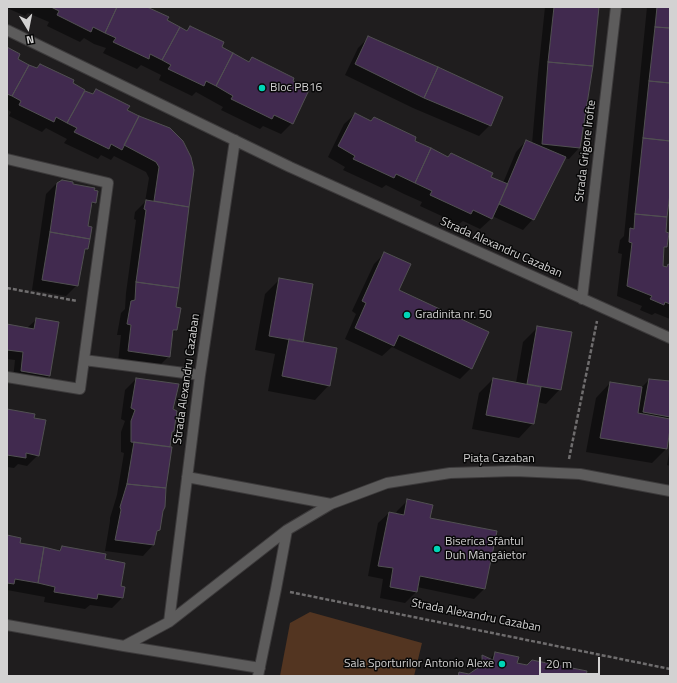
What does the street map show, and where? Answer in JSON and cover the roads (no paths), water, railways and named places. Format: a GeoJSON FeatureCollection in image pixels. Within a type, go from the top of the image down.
{"type":"FeatureCollection","features":[{"type":"Feature","properties":{"kind":"street","name":"Strada Grigore Irofte"},"geometry":{"type":"LineString","coordinates":[[582,299],[616,7]]}},
{"type":"Feature","properties":{"kind":"street","name":"Strada Alexandru Cazaban"},"geometry":{"type":"LineString","coordinates":[[7,30],[290,167],[670,338]]}},
{"type":"Feature","properties":{"kind":"street","name":"Strada Alexandru Cazaban"},"geometry":{"type":"LineString","coordinates":[[169,622],[200,375],[235,140]]}},
{"type":"Feature","properties":{"kind":"street"},"geometry":{"type":"LineString","coordinates":[[7,159],[108,183],[80,389],[7,377]]}},
{"type":"Feature","properties":{"kind":"street"},"geometry":{"type":"LineString","coordinates":[[84,360],[200,375]]}},
{"type":"Feature","properties":{"kind":"street","name":"Piața Cazaban"},"geometry":{"type":"LineString","coordinates":[[330,504],[387,483],[450,472],[580,474],[670,491]]}},
{"type":"Feature","properties":{"kind":"street"},"geometry":{"type":"LineString","coordinates":[[187,477],[330,504]]}},
{"type":"Feature","properties":{"kind":"street"},"geometry":{"type":"LineString","coordinates":[[124,646],[169,622],[287,530],[330,504]]}},
{"type":"Feature","properties":{"kind":"street"},"geometry":{"type":"LineString","coordinates":[[7,625],[259,672],[287,530]]}},
{"type":"Feature","properties":{"kind":"place","name":"Bloc PB16"},"geometry":{"type":"Point","coordinates":[262,88]}},
{"type":"Feature","properties":{"kind":"place","name":"Gradinita nr. 50"},"geometry":{"type":"Point","coordinates":[407,315]}},
{"type":"Feature","properties":{"kind":"place","name":"Biserica Sfântul Duh Mângâietor"},"geometry":{"type":"Point","coordinates":[437,549]}},
{"type":"Feature","properties":{"kind":"place","name":"Sala Sporturilor Antonio Alexe"},"geometry":{"type":"Point","coordinates":[502,664]}}]}
